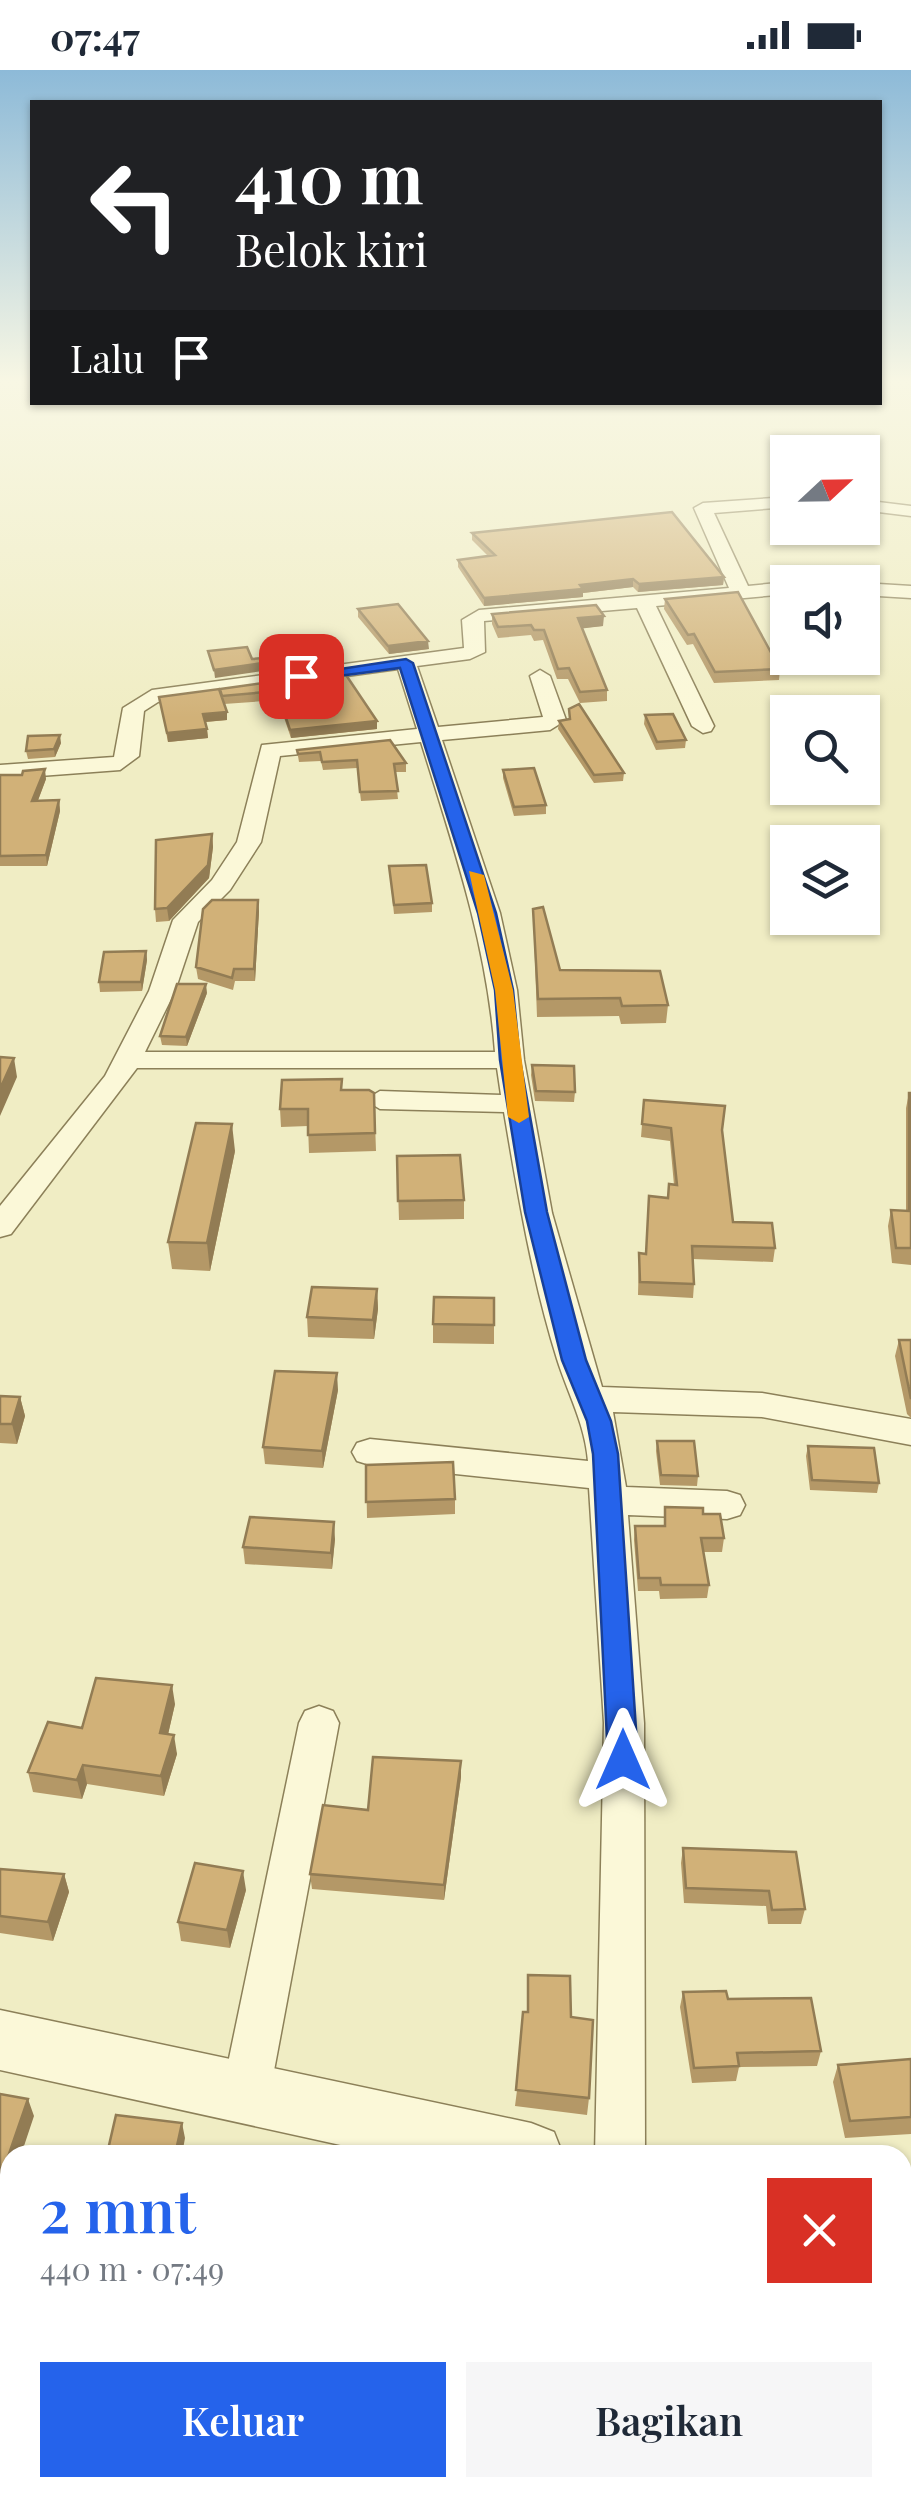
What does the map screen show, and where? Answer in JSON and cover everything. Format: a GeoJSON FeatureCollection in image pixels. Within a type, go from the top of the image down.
{"type":"FeatureCollection","features":[{"type":"Feature","properties":{"kind":"street"},"geometry":{"type":"LineString","coordinates":[[740,590],[703,508],[770,503]]}},
{"type":"Feature","properties":{"kind":"street"},"geometry":{"type":"LineString","coordinates":[[880,507],[911,511]]}},
{"type":"Feature","properties":{"kind":"street"},"geometry":{"type":"LineString","coordinates":[[0,772],[120,763],[128,756],[134,708],[152,696],[474,652],[478,641],[472,620],[479,616],[645,604],[770,589]]}},
{"type":"Feature","properties":{"kind":"street"},"geometry":{"type":"LineString","coordinates":[[880,589],[911,592]]}},
{"type":"Feature","properties":{"kind":"street"},"geometry":{"type":"LineString","coordinates":[[645,604],[702,726]]}},
{"type":"Feature","properties":{"kind":"street"},"geometry":{"type":"LineString","coordinates":[[406,663],[487,913],[504,990],[516,1104],[549,1267],[574,1360],[599,1421],[608,1489],[624,1722],[620,2145]]}},
{"type":"Feature","properties":{"kind":"street"},"geometry":{"type":"LineString","coordinates":[[0,1227],[118,1078],[162,991],[186,920],[221,885],[250,842],[270,750],[553,722],[540,676]]}},
{"type":"Feature","properties":{"kind":"street"},"geometry":{"type":"LineString","coordinates":[[127,1060],[510,1060]]}},
{"type":"Feature","properties":{"kind":"street"},"geometry":{"type":"LineString","coordinates":[[380,1100],[516,1104]]}},
{"type":"Feature","properties":{"kind":"street"},"geometry":{"type":"LineString","coordinates":[[590,1399],[762,1404],[911,1432]]}},
{"type":"Feature","properties":{"kind":"street"},"geometry":{"type":"LineString","coordinates":[[370,1452],[727,1505]]}},
{"type":"Feature","properties":{"kind":"street"},"geometry":{"type":"LineString","coordinates":[[246,2092],[320,1722]]}},
{"type":"Feature","properties":{"kind":"street"},"geometry":{"type":"LineString","coordinates":[[0,2040],[246,2092],[396,2139],[447,2145]]}},
{"type":"Feature","properties":{"kind":"building"},"geometry":{"type":"Polygon","coordinates":[[[672,512],[724,577],[639,584],[633,579],[580,585],[583,589],[484,598],[458,560],[495,555],[472,533],[672,512]]]}},
{"type":"Feature","properties":{"kind":"building"},"geometry":{"type":"Polygon","coordinates":[[[738,592],[770,651],[770,669],[715,672],[694,634],[688,635],[665,599],[738,592]]]}},
{"type":"Feature","properties":{"kind":"building"},"geometry":{"type":"Polygon","coordinates":[[[398,604],[428,641],[388,646],[358,609],[398,604]]]}},
{"type":"Feature","properties":{"kind":"building"},"geometry":{"type":"Polygon","coordinates":[[[596,605],[604,616],[578,618],[607,690],[580,692],[569,668],[558,669],[544,630],[534,630],[531,625],[498,627],[492,614],[596,605]]]}},
{"type":"Feature","properties":{"kind":"building"},"geometry":{"type":"Polygon","coordinates":[[[247,647],[252,659],[274,657],[276,661],[214,670],[208,651],[247,647]]]}},
{"type":"Feature","properties":{"kind":"building"},"geometry":{"type":"Polygon","coordinates":[[[344,672],[377,721],[290,730],[277,691],[222,696],[220,689],[344,672]]]}},
{"type":"Feature","properties":{"kind":"building"},"geometry":{"type":"Polygon","coordinates":[[[219,689],[227,712],[203,714],[207,729],[167,733],[159,697],[219,689]]]}},
{"type":"Feature","properties":{"kind":"building"},"geometry":{"type":"Polygon","coordinates":[[[579,704],[624,773],[594,775],[559,721],[570,719],[569,709],[579,704]]]}},
{"type":"Feature","properties":{"kind":"building"},"geometry":{"type":"Polygon","coordinates":[[[673,714],[686,740],[657,742],[645,715],[673,714]]]}},
{"type":"Feature","properties":{"kind":"building"},"geometry":{"type":"Polygon","coordinates":[[[60,735],[54,749],[26,751],[28,736],[60,735]]]}},
{"type":"Feature","properties":{"kind":"building"},"geometry":{"type":"Polygon","coordinates":[[[390,740],[406,763],[394,764],[398,791],[360,792],[357,760],[322,762],[320,752],[298,754],[297,750],[390,740]]]}},
{"type":"Feature","properties":{"kind":"building"},"geometry":{"type":"Polygon","coordinates":[[[534,768],[546,805],[514,807],[503,770],[534,768]]]}},
{"type":"Feature","properties":{"kind":"building"},"geometry":{"type":"Polygon","coordinates":[[[45,769],[32,801],[59,800],[46,855],[0,856],[0,775],[45,769]]]}},
{"type":"Feature","properties":{"kind":"building"},"geometry":{"type":"Polygon","coordinates":[[[212,834],[208,865],[167,908],[155,909],[156,840],[212,834]]]}},
{"type":"Feature","properties":{"kind":"building"},"geometry":{"type":"Polygon","coordinates":[[[426,865],[432,903],[394,905],[389,866],[426,865]]]}},
{"type":"Feature","properties":{"kind":"building"},"geometry":{"type":"Polygon","coordinates":[[[212,900],[258,900],[254,969],[234,969],[232,978],[196,967],[203,909],[212,900]]]}},
{"type":"Feature","properties":{"kind":"building"},"geometry":{"type":"Polygon","coordinates":[[[543,907],[560,970],[660,971],[668,1005],[622,1006],[620,998],[538,999],[533,909],[543,907]]]}},
{"type":"Feature","properties":{"kind":"building"},"geometry":{"type":"Polygon","coordinates":[[[146,951],[141,982],[99,982],[104,952],[146,951]]]}},
{"type":"Feature","properties":{"kind":"building"},"geometry":{"type":"Polygon","coordinates":[[[177,984],[206,984],[186,1037],[160,1036],[177,984]]]}},
{"type":"Feature","properties":{"kind":"building"},"geometry":{"type":"Polygon","coordinates":[[[0,1057],[14,1058],[0,1089],[0,1057]]]}},
{"type":"Feature","properties":{"kind":"building"},"geometry":{"type":"Polygon","coordinates":[[[532,1065],[574,1066],[575,1092],[536,1091],[532,1065]]]}},
{"type":"Feature","properties":{"kind":"building"},"geometry":{"type":"Polygon","coordinates":[[[342,1079],[341,1090],[374,1093],[375,1133],[308,1135],[308,1109],[280,1109],[282,1080],[342,1079]]]}},
{"type":"Feature","properties":{"kind":"building"},"geometry":{"type":"Polygon","coordinates":[[[909,1093],[911,1248],[896,1248],[891,1210],[909,1211],[909,1093]]]}},
{"type":"Feature","properties":{"kind":"building"},"geometry":{"type":"Polygon","coordinates":[[[644,1100],[725,1106],[722,1130],[733,1222],[772,1223],[775,1248],[692,1246],[694,1284],[640,1282],[639,1253],[646,1254],[649,1196],[668,1198],[669,1184],[677,1185],[671,1128],[642,1124],[644,1100]]]}},
{"type":"Feature","properties":{"kind":"building"},"geometry":{"type":"Polygon","coordinates":[[[196,1123],[232,1124],[207,1243],[168,1242],[196,1123]]]}},
{"type":"Feature","properties":{"kind":"building"},"geometry":{"type":"Polygon","coordinates":[[[460,1155],[464,1200],[398,1201],[397,1156],[460,1155]]]}},
{"type":"Feature","properties":{"kind":"building"},"geometry":{"type":"Polygon","coordinates":[[[312,1287],[377,1289],[373,1320],[307,1317],[312,1287]]]}},
{"type":"Feature","properties":{"kind":"building"},"geometry":{"type":"Polygon","coordinates":[[[434,1297],[494,1298],[494,1325],[433,1324],[434,1297]]]}},
{"type":"Feature","properties":{"kind":"building"},"geometry":{"type":"Polygon","coordinates":[[[899,1340],[911,1340],[911,1399],[899,1340]]]}},
{"type":"Feature","properties":{"kind":"building"},"geometry":{"type":"Polygon","coordinates":[[[275,1371],[337,1373],[322,1451],[263,1447],[275,1371]]]}},
{"type":"Feature","properties":{"kind":"building"},"geometry":{"type":"Polygon","coordinates":[[[0,1396],[20,1397],[12,1424],[0,1424],[0,1396]]]}},
{"type":"Feature","properties":{"kind":"building"},"geometry":{"type":"Polygon","coordinates":[[[657,1441],[694,1441],[698,1476],[661,1475],[657,1441]]]}},
{"type":"Feature","properties":{"kind":"building"},"geometry":{"type":"Polygon","coordinates":[[[808,1446],[874,1448],[879,1483],[812,1480],[808,1446]]]}},
{"type":"Feature","properties":{"kind":"building"},"geometry":{"type":"Polygon","coordinates":[[[453,1462],[455,1499],[366,1502],[366,1465],[453,1462]]]}},
{"type":"Feature","properties":{"kind":"building"},"geometry":{"type":"Polygon","coordinates":[[[665,1507],[703,1508],[703,1514],[720,1514],[724,1538],[701,1538],[709,1585],[661,1585],[660,1578],[639,1578],[635,1526],[665,1526],[665,1507]]]}},
{"type":"Feature","properties":{"kind":"building"},"geometry":{"type":"Polygon","coordinates":[[[250,1517],[334,1522],[331,1553],[243,1547],[250,1517]]]}},
{"type":"Feature","properties":{"kind":"building"},"geometry":{"type":"Polygon","coordinates":[[[96,1678],[172,1685],[160,1733],[174,1735],[161,1776],[83,1765],[77,1780],[28,1772],[48,1722],[82,1728],[96,1678]]]}},
{"type":"Feature","properties":{"kind":"building"},"geometry":{"type":"Polygon","coordinates":[[[373,1757],[461,1761],[444,1885],[310,1874],[323,1805],[368,1810],[373,1757]]]}},
{"type":"Feature","properties":{"kind":"building"},"geometry":{"type":"Polygon","coordinates":[[[683,1848],[796,1852],[805,1909],[772,1910],[769,1891],[686,1888],[683,1848]]]}},
{"type":"Feature","properties":{"kind":"building"},"geometry":{"type":"Polygon","coordinates":[[[195,1863],[243,1871],[227,1930],[178,1922],[195,1863]]]}},
{"type":"Feature","properties":{"kind":"building"},"geometry":{"type":"Polygon","coordinates":[[[0,1869],[64,1874],[48,1922],[0,1916],[0,1869]]]}},
{"type":"Feature","properties":{"kind":"building"},"geometry":{"type":"Polygon","coordinates":[[[528,1975],[570,1976],[571,2017],[593,2020],[589,2098],[516,2090],[523,2012],[528,2012],[528,1975]]]}},
{"type":"Feature","properties":{"kind":"building"},"geometry":{"type":"Polygon","coordinates":[[[726,1991],[728,1999],[811,1998],[821,2051],[737,2053],[739,2066],[694,2068],[683,1992],[726,1991]]]}},
{"type":"Feature","properties":{"kind":"building"},"geometry":{"type":"Polygon","coordinates":[[[911,2059],[911,2117],[850,2121],[838,2065],[911,2059]]]}},
{"type":"Feature","properties":{"kind":"building"},"geometry":{"type":"Polygon","coordinates":[[[0,2094],[28,2099],[12,2145],[0,2145],[0,2094]]]}},
{"type":"Feature","properties":{"kind":"building"},"geometry":{"type":"Polygon","coordinates":[[[116,2115],[182,2123],[177,2145],[109,2145],[116,2115]]]}},
{"type":"Feature","properties":{"kind":"slow traffic"},"geometry":{"type":"LineString","coordinates":[[476,875],[504,990],[519,1117]]}},
{"type":"Feature","properties":{"kind":"route"},"geometry":{"type":"LineString","coordinates":[[301,676],[406,663],[472,862],[504,990],[516,1104],[536,1212],[574,1360],[599,1421],[605,1454],[624,1722],[623,1760]]}}]}
